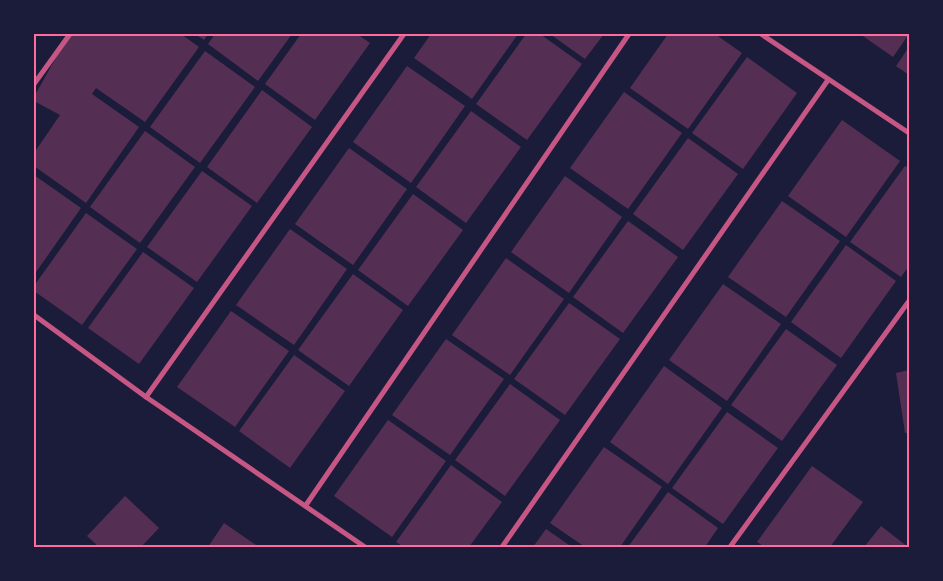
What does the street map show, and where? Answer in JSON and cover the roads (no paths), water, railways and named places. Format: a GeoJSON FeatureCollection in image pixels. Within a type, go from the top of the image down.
{"type":"FeatureCollection","features":[{"type":"Feature","properties":{"kind":"street"},"geometry":{"type":"LineString","coordinates":[[34,84],[70,34]]}},
{"type":"Feature","properties":{"kind":"street"},"geometry":{"type":"LineString","coordinates":[[146,397],[404,34]]}},
{"type":"Feature","properties":{"kind":"street"},"geometry":{"type":"LineString","coordinates":[[306,505],[629,34]]}},
{"type":"Feature","properties":{"kind":"street"},"geometry":{"type":"LineString","coordinates":[[761,34],[909,133]]}},
{"type":"Feature","properties":{"kind":"street"},"geometry":{"type":"LineString","coordinates":[[502,547],[828,80]]}},
{"type":"Feature","properties":{"kind":"street"},"geometry":{"type":"LineString","coordinates":[[730,547],[909,301]]}},
{"type":"Feature","properties":{"kind":"street"},"geometry":{"type":"LineString","coordinates":[[34,315],[146,397],[365,547]]}}]}
